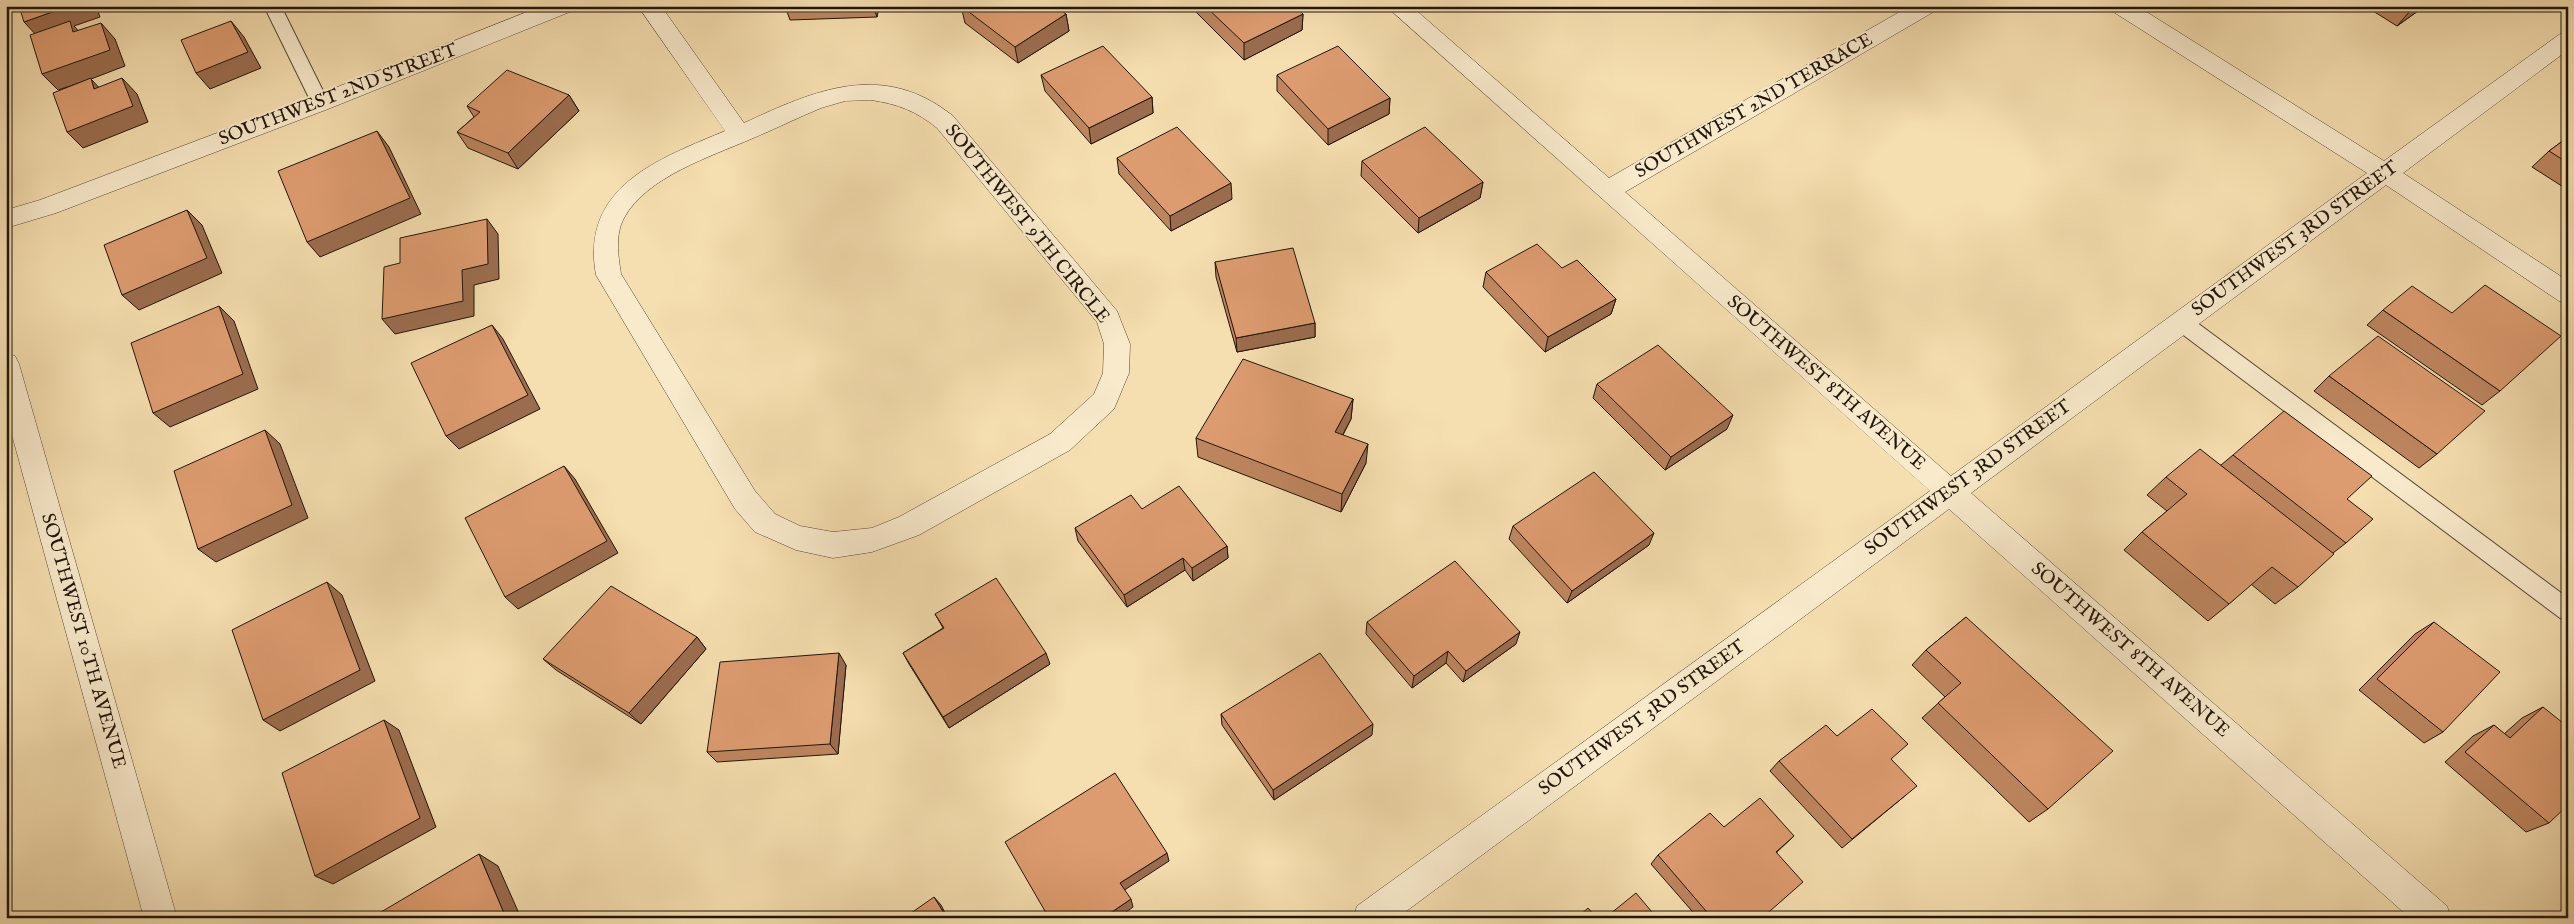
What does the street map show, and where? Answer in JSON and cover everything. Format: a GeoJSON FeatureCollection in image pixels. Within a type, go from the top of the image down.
{"type":"FeatureCollection","features":[{"type":"Feature","properties":{"kind":"street","name":"SOUTHWEST 2ND STREET"},"geometry":{"type":"LineString","coordinates":[[6,219],[111,182],[320,103],[564,6]]}},
{"type":"Feature","properties":{"kind":"street"},"geometry":{"type":"LineString","coordinates":[[649,6],[739,134]]}},
{"type":"Feature","properties":{"kind":"street","name":"SOUTHWEST 8TH AVENUE"},"geometry":{"type":"LineString","coordinates":[[1397,6],[2435,918]]}},
{"type":"Feature","properties":{"kind":"street","name":"SOUTHWEST 2ND TERRACE"},"geometry":{"type":"LineString","coordinates":[[1607,191],[1927,6]]}},
{"type":"Feature","properties":{"kind":"street"},"geometry":{"type":"LineString","coordinates":[[2120,6],[2385,173],[2568,294]]}},
{"type":"Feature","properties":{"kind":"street","name":"SOUTHWEST 3RD STREET"},"geometry":{"type":"LineString","coordinates":[[1369,918],[2568,39]]}},
{"type":"Feature","properties":{"kind":"street","name":"SOUTHWEST 9TH CIRCLE"},"geometry":{"type":"LineString","coordinates":[[870,92],[900,95],[926,106],[945,122],[1108,318],[1117,344],[1116,373],[1105,401],[1060,442],[909,526],[872,540],[833,545],[796,538],[765,523],[744,500],[609,276],[604,252],[608,226],[622,201],[646,180],[674,164],[739,134],[808,104],[839,94],[870,92]]}},
{"type":"Feature","properties":{"kind":"street","name":"SOUTHWEST 2ND STREET"},"geometry":{"type":"LineString","coordinates":[[6,236],[72,209],[111,182]]}},
{"type":"Feature","properties":{"kind":"street","name":"SOUTHWEST 10TH AVENUE"},"geometry":{"type":"LineString","coordinates":[[6,364],[161,918]]}},
{"type":"Feature","properties":{"kind":"lane"},"geometry":{"type":"LineString","coordinates":[[272,6],[320,103]]}},
{"type":"Feature","properties":{"kind":"lane"},"geometry":{"type":"LineString","coordinates":[[2181,322],[2568,611]]}},
{"type":"Feature","properties":{"kind":"building"},"geometry":{"type":"Polygon","coordinates":[[[19,6],[69,6],[24,22],[19,6]]]}},
{"type":"Feature","properties":{"kind":"building"},"geometry":{"type":"Polygon","coordinates":[[[961,6],[1055,6],[1066,14],[1015,47],[961,6]]]}},
{"type":"Feature","properties":{"kind":"building"},"geometry":{"type":"Polygon","coordinates":[[[1205,6],[1294,6],[1303,14],[1244,43],[1205,6]]]}},
{"type":"Feature","properties":{"kind":"building"},"geometry":{"type":"Polygon","coordinates":[[[2405,6],[2415,6],[2411,10],[2405,6]]]}},
{"type":"Feature","properties":{"kind":"building"},"geometry":{"type":"Polygon","coordinates":[[[70,21],[73,32],[101,23],[110,50],[42,74],[30,35],[70,21]]]}},
{"type":"Feature","properties":{"kind":"building"},"geometry":{"type":"Polygon","coordinates":[[[231,21],[248,52],[196,73],[181,40],[231,21]]]}},
{"type":"Feature","properties":{"kind":"building"},"geometry":{"type":"Polygon","coordinates":[[[1103,46],[1152,97],[1089,128],[1041,75],[1103,46]]]}},
{"type":"Feature","properties":{"kind":"building"},"geometry":{"type":"Polygon","coordinates":[[[1338,46],[1390,98],[1328,129],[1277,75],[1338,46]]]}},
{"type":"Feature","properties":{"kind":"building"},"geometry":{"type":"Polygon","coordinates":[[[507,70],[569,95],[508,153],[457,132],[480,112],[467,106],[507,70]]]}},
{"type":"Feature","properties":{"kind":"building"},"geometry":{"type":"Polygon","coordinates":[[[91,78],[94,89],[122,78],[133,106],[67,132],[53,93],[91,78]]]}},
{"type":"Feature","properties":{"kind":"building"},"geometry":{"type":"Polygon","coordinates":[[[1177,127],[1231,183],[1170,216],[1117,158],[1177,127]]]}},
{"type":"Feature","properties":{"kind":"building"},"geometry":{"type":"Polygon","coordinates":[[[1425,127],[1483,182],[1419,218],[1362,161],[1425,127]]]}},
{"type":"Feature","properties":{"kind":"building"},"geometry":{"type":"Polygon","coordinates":[[[377,131],[410,198],[307,242],[278,171],[377,131]]]}},
{"type":"Feature","properties":{"kind":"building"},"geometry":{"type":"Polygon","coordinates":[[[2568,137],[2568,163],[2549,151],[2568,137]]]}},
{"type":"Feature","properties":{"kind":"building"},"geometry":{"type":"Polygon","coordinates":[[[187,210],[207,258],[122,295],[104,245],[187,210]]]}},
{"type":"Feature","properties":{"kind":"building"},"geometry":{"type":"Polygon","coordinates":[[[487,219],[488,264],[462,270],[463,301],[382,319],[384,267],[400,263],[400,238],[487,219]]]}},
{"type":"Feature","properties":{"kind":"building"},"geometry":{"type":"Polygon","coordinates":[[[1537,244],[1562,268],[1577,260],[1616,299],[1548,337],[1486,272],[1537,244]]]}},
{"type":"Feature","properties":{"kind":"building"},"geometry":{"type":"Polygon","coordinates":[[[1293,248],[1315,323],[1236,338],[1215,262],[1293,248]]]}},
{"type":"Feature","properties":{"kind":"building"},"geometry":{"type":"Polygon","coordinates":[[[2485,285],[2561,336],[2500,391],[2383,310],[2412,286],[2452,313],[2485,285]]]}},
{"type":"Feature","properties":{"kind":"building"},"geometry":{"type":"Polygon","coordinates":[[[219,306],[243,374],[153,413],[131,343],[219,306]]]}},
{"type":"Feature","properties":{"kind":"building"},"geometry":{"type":"Polygon","coordinates":[[[492,325],[528,395],[446,436],[411,363],[492,325]]]}},
{"type":"Feature","properties":{"kind":"building"},"geometry":{"type":"Polygon","coordinates":[[[2378,336],[2485,411],[2437,454],[2329,376],[2378,336]]]}},
{"type":"Feature","properties":{"kind":"building"},"geometry":{"type":"Polygon","coordinates":[[[1658,345],[1733,415],[1671,457],[1597,384],[1658,345]]]}},
{"type":"Feature","properties":{"kind":"building"},"geometry":{"type":"Polygon","coordinates":[[[1243,359],[1353,399],[1335,432],[1368,444],[1342,494],[1196,438],[1243,359]]]}},
{"type":"Feature","properties":{"kind":"building"},"geometry":{"type":"Polygon","coordinates":[[[2284,411],[2372,476],[2347,499],[2373,519],[2346,543],[2233,455],[2284,411]]]}},
{"type":"Feature","properties":{"kind":"building"},"geometry":{"type":"Polygon","coordinates":[[[265,430],[292,505],[198,549],[174,471],[265,430]]]}},
{"type":"Feature","properties":{"kind":"building"},"geometry":{"type":"Polygon","coordinates":[[[2200,449],[2334,554],[2298,587],[2272,567],[2229,604],[2142,532],[2187,494],[2166,477],[2200,449]]]}},
{"type":"Feature","properties":{"kind":"building"},"geometry":{"type":"Polygon","coordinates":[[[564,466],[607,541],[505,597],[465,518],[564,466]]]}},
{"type":"Feature","properties":{"kind":"building"},"geometry":{"type":"Polygon","coordinates":[[[1594,472],[1654,533],[1572,591],[1513,526],[1594,472]]]}},
{"type":"Feature","properties":{"kind":"building"},"geometry":{"type":"Polygon","coordinates":[[[1179,486],[1227,546],[1192,568],[1183,558],[1124,595],[1075,528],[1131,495],[1142,509],[1179,486]]]}},
{"type":"Feature","properties":{"kind":"building"},"geometry":{"type":"Polygon","coordinates":[[[1455,561],[1520,632],[1466,671],[1448,651],[1414,676],[1367,622],[1455,561]]]}},
{"type":"Feature","properties":{"kind":"building"},"geometry":{"type":"Polygon","coordinates":[[[996,578],[1046,653],[943,717],[903,653],[944,628],[935,614],[996,578]]]}},
{"type":"Feature","properties":{"kind":"building"},"geometry":{"type":"Polygon","coordinates":[[[327,582],[360,670],[263,720],[232,630],[327,582]]]}},
{"type":"Feature","properties":{"kind":"building"},"geometry":{"type":"Polygon","coordinates":[[[611,586],[697,637],[629,713],[543,659],[611,586]]]}},
{"type":"Feature","properties":{"kind":"building"},"geometry":{"type":"Polygon","coordinates":[[[1966,617],[2113,751],[2048,809],[1938,703],[1961,683],[1926,650],[1966,617]]]}},
{"type":"Feature","properties":{"kind":"building"},"geometry":{"type":"Polygon","coordinates":[[[2434,622],[2500,672],[2443,732],[2377,679],[2434,622]]]}},
{"type":"Feature","properties":{"kind":"building"},"geometry":{"type":"Polygon","coordinates":[[[839,653],[830,744],[707,752],[720,662],[839,653]]]}},
{"type":"Feature","properties":{"kind":"building"},"geometry":{"type":"Polygon","coordinates":[[[1320,653],[1373,724],[1273,790],[1221,714],[1320,653]]]}},
{"type":"Feature","properties":{"kind":"building"},"geometry":{"type":"Polygon","coordinates":[[[2543,707],[2568,727],[2568,805],[2549,823],[2465,752],[2494,725],[2510,738],[2543,707]]]}},
{"type":"Feature","properties":{"kind":"building"},"geometry":{"type":"Polygon","coordinates":[[[1872,709],[1908,744],[1891,759],[1917,786],[1852,839],[1779,761],[1826,725],[1837,736],[1872,709]]]}},
{"type":"Feature","properties":{"kind":"building"},"geometry":{"type":"Polygon","coordinates":[[[384,720],[420,818],[315,876],[282,773],[384,720]]]}},
{"type":"Feature","properties":{"kind":"building"},"geometry":{"type":"Polygon","coordinates":[[[1115,773],[1167,853],[1120,883],[1131,899],[1103,918],[1049,918],[1005,842],[1115,773]]]}},
{"type":"Feature","properties":{"kind":"building"},"geometry":{"type":"Polygon","coordinates":[[[1760,798],[1794,836],[1776,852],[1803,882],[1762,918],[1712,918],[1658,855],[1710,813],[1724,827],[1760,798]]]}},
{"type":"Feature","properties":{"kind":"building"},"geometry":{"type":"Polygon","coordinates":[[[479,854],[506,918],[371,918],[479,854]]]}},
{"type":"Feature","properties":{"kind":"building"},"geometry":{"type":"Polygon","coordinates":[[[1636,893],[1657,918],[1605,918],[1636,893]]]}},
{"type":"Feature","properties":{"kind":"building"},"geometry":{"type":"Polygon","coordinates":[[[934,897],[947,918],[904,918],[934,897]]]}},
{"type":"Feature","properties":{"kind":"building"},"geometry":{"type":"Polygon","coordinates":[[[1588,908],[1597,918],[1577,918],[1588,908]]]}},
{"type":"Feature","properties":{"kind":"building"},"geometry":{"type":"Polygon","coordinates":[[[757,913],[758,918],[746,918],[757,913]]]}}]}
